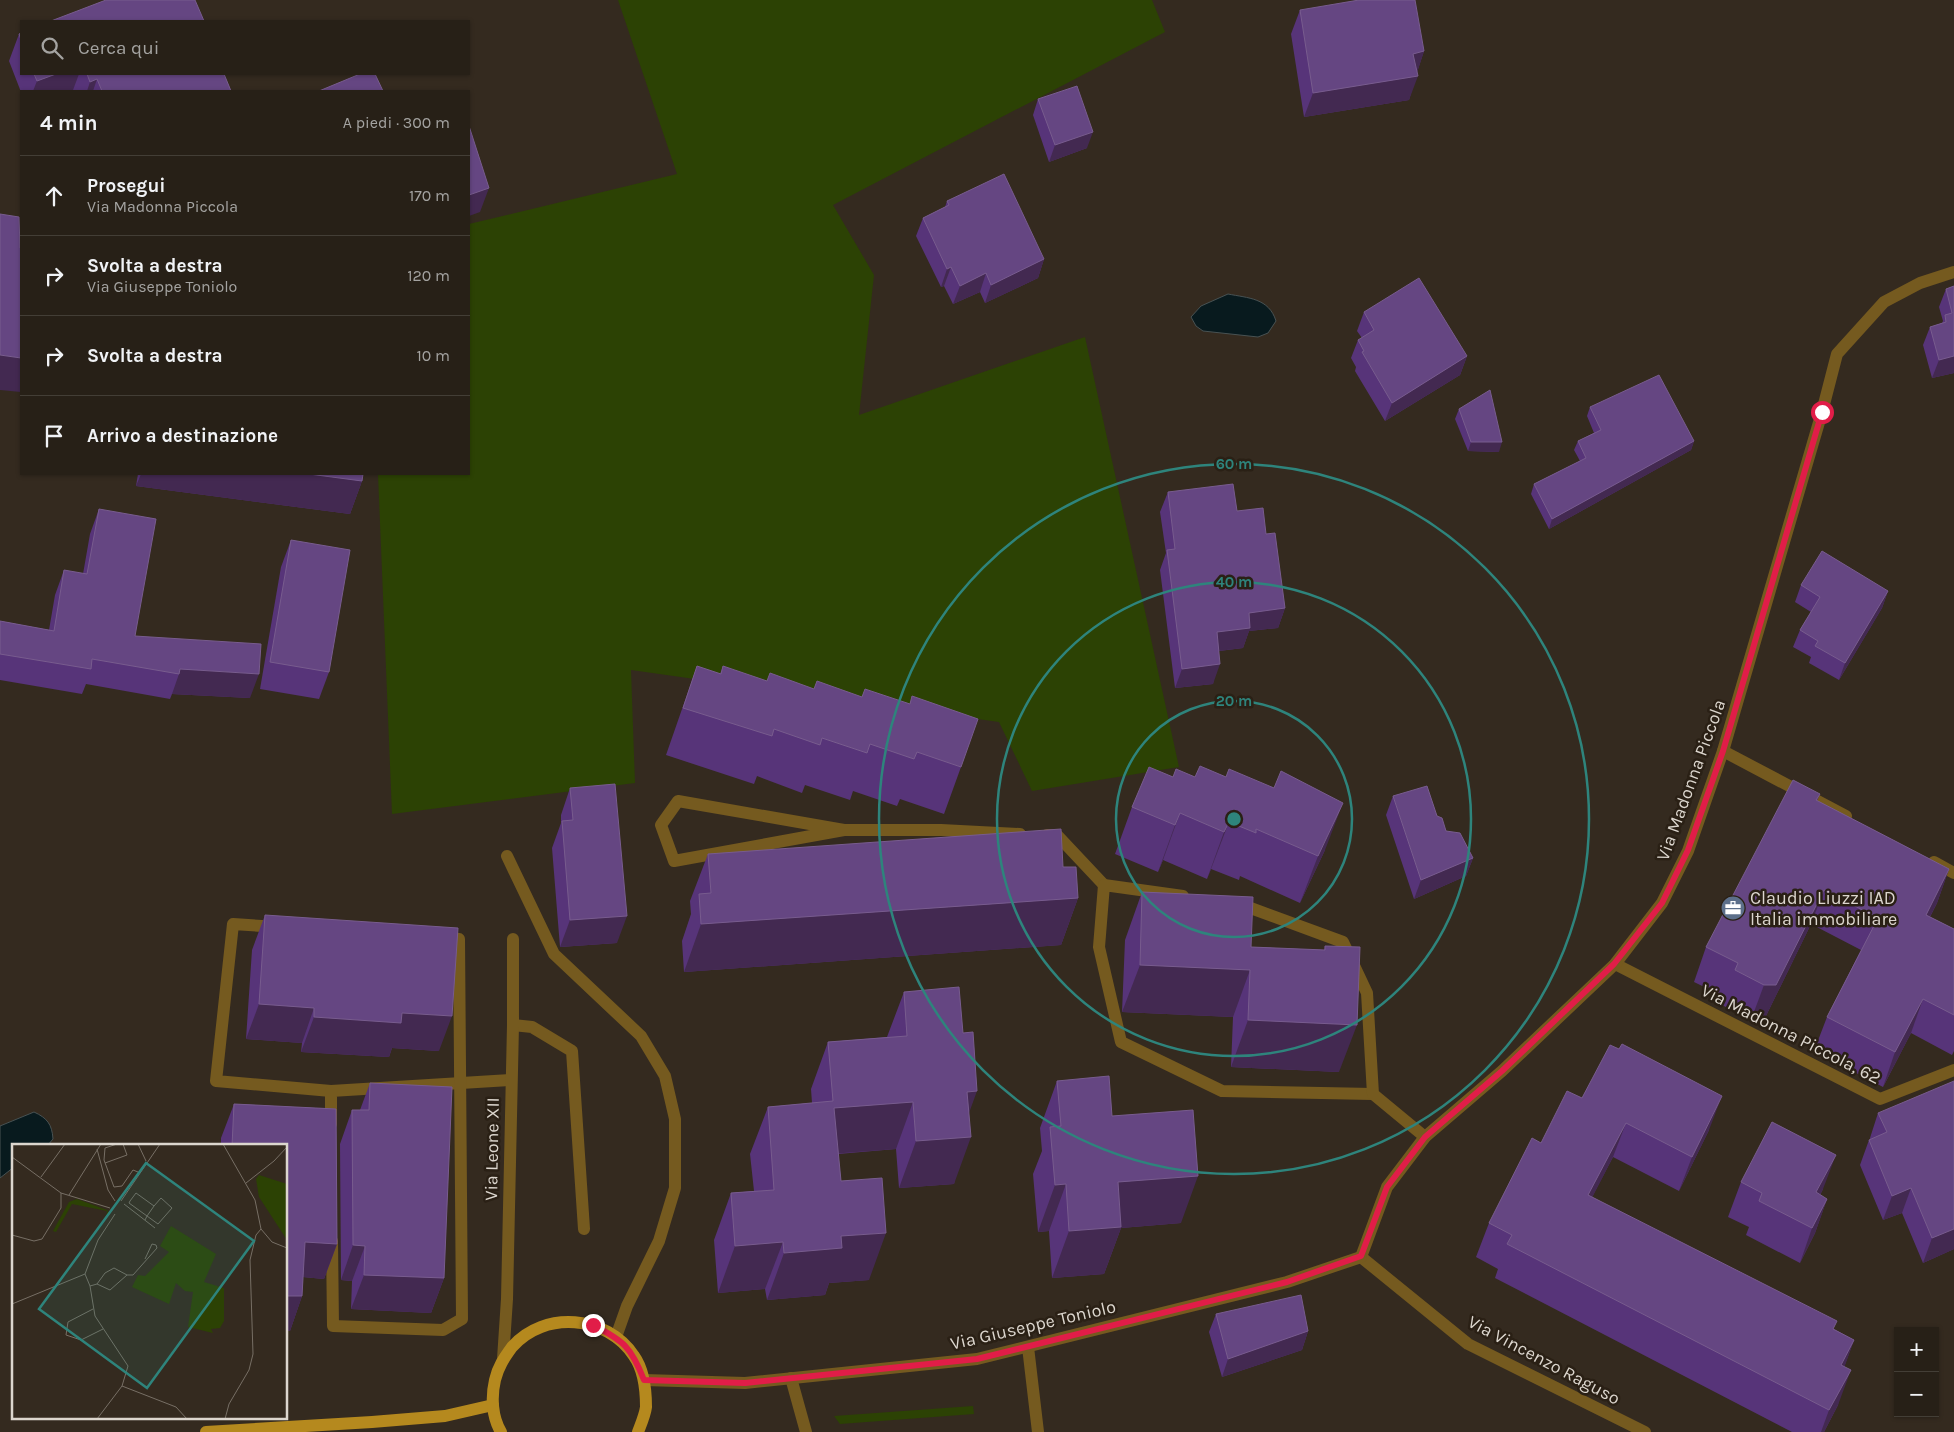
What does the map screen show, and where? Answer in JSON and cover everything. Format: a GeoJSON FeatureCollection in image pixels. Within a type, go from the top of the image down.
{"type":"FeatureCollection","features":[{"type":"Feature","properties":{"kind":"main road"},"geometry":{"type":"LineString","coordinates":[[501,1432],[493,1405],[493,1389],[502,1359],[520,1339],[542,1326],[567,1321],[593,1325],[616,1337],[634,1356],[644,1380],[646,1409],[638,1432]]}},
{"type":"Feature","properties":{"kind":"main road"},"geometry":{"type":"LineString","coordinates":[[206,1432],[445,1416],[493,1405]]}},
{"type":"Feature","properties":{"kind":"street","name":"Via Madonna Piccola"},"geometry":{"type":"LineString","coordinates":[[1361,1256],[1387,1187],[1425,1137],[1502,1071],[1614,964],[1662,903],[1688,850],[1723,751],[1822,412],[1837,354],[1884,302],[1920,283],[1954,272]]}},
{"type":"Feature","properties":{"kind":"street"},"geometry":{"type":"LineString","coordinates":[[1723,751],[1860,823]]}},
{"type":"Feature","properties":{"kind":"street"},"geometry":{"type":"LineString","coordinates":[[844,830],[674,861],[660,825],[678,801],[844,830],[941,830],[1057,835],[1104,885],[1199,898]]}},
{"type":"Feature","properties":{"kind":"street"},"geometry":{"type":"LineString","coordinates":[[1920,855],[1954,873]]}},
{"type":"Feature","properties":{"kind":"street"},"geometry":{"type":"LineString","coordinates":[[507,856],[554,954],[641,1036],[666,1076],[675,1119],[675,1188],[660,1241],[627,1306],[616,1337]]}},
{"type":"Feature","properties":{"kind":"street"},"geometry":{"type":"LineString","coordinates":[[1104,885],[1099,947],[1121,1042],[1222,1091],[1373,1094],[1425,1137]]}},
{"type":"Feature","properties":{"kind":"street"},"geometry":{"type":"LineString","coordinates":[[1227,902],[1237,903],[1343,942],[1367,993],[1373,1094]]}},
{"type":"Feature","properties":{"kind":"street"},"geometry":{"type":"LineString","coordinates":[[292,928],[233,924],[216,1081],[331,1091],[510,1080]]}},
{"type":"Feature","properties":{"kind":"street"},"geometry":{"type":"LineString","coordinates":[[332,1228],[333,1326],[444,1330],[462,1319],[462,1082],[459,939],[430,937]]}},
{"type":"Feature","properties":{"kind":"street","name":"Via Leone XII"},"geometry":{"type":"LineString","coordinates":[[502,1359],[507,1299],[513,939]]}},
{"type":"Feature","properties":{"kind":"street","name":"Via Madonna Piccola, 62"},"geometry":{"type":"LineString","coordinates":[[1614,964],[1880,1099],[1954,1070]]}},
{"type":"Feature","properties":{"kind":"street"},"geometry":{"type":"LineString","coordinates":[[513,1025],[532,1027],[572,1051],[584,1229]]}},
{"type":"Feature","properties":{"kind":"street"},"geometry":{"type":"LineString","coordinates":[[331,1091],[331,1140]]}},
{"type":"Feature","properties":{"kind":"street","name":"Via Giuseppe Toniolo"},"geometry":{"type":"LineString","coordinates":[[644,1380],[745,1383],[977,1359],[1287,1282],[1361,1256]]}},
{"type":"Feature","properties":{"kind":"street","name":"Via Vincenzo Raguso"},"geometry":{"type":"LineString","coordinates":[[1361,1256],[1468,1344],[1645,1432]]}},
{"type":"Feature","properties":{"kind":"street"},"geometry":{"type":"LineString","coordinates":[[1028,1347],[1038,1432]]}},
{"type":"Feature","properties":{"kind":"street"},"geometry":{"type":"LineString","coordinates":[[791,1378],[806,1432]]}},
{"type":"Feature","properties":{"kind":"green space"},"geometry":{"type":"Polygon","coordinates":[[[618,0],[1152,0],[1165,32],[833,205],[874,275],[859,415],[1085,337],[1179,767],[1032,791],[999,722],[631,670],[635,783],[392,814],[378,475],[470,475],[470,224],[677,174],[618,0]]]}},
{"type":"Feature","properties":{"kind":"green space"},"geometry":{"type":"Polygon","coordinates":[[[973,1406],[974,1414],[840,1424],[834,1416],[973,1406]]]}},
{"type":"Feature","properties":{"kind":"shaded area"},"geometry":{"type":"Polygon","coordinates":[[[1228,294],[1250,298],[1263,303],[1273,313],[1276,321],[1268,333],[1258,337],[1203,331],[1196,326],[1191,317],[1201,306],[1228,294]]]}},
{"type":"Feature","properties":{"kind":"shaded area"},"geometry":{"type":"Polygon","coordinates":[[[34,1112],[48,1122],[53,1139],[49,1144],[12,1144],[12,1169],[0,1178],[0,1126],[34,1112]]]}},
{"type":"Feature","properties":{"kind":"building"},"geometry":{"type":"Polygon","coordinates":[[[106,0],[195,0],[204,20],[54,20],[106,0]]]}},
{"type":"Feature","properties":{"kind":"building"},"geometry":{"type":"Polygon","coordinates":[[[1359,0],[1415,0],[1424,51],[1413,54],[1418,76],[1313,93],[1300,10],[1359,0]]]}},
{"type":"Feature","properties":{"kind":"building"},"geometry":{"type":"Polygon","coordinates":[[[34,75],[53,75],[37,81],[34,75]]]}},
{"type":"Feature","properties":{"kind":"building"},"geometry":{"type":"Polygon","coordinates":[[[87,75],[224,75],[231,90],[102,90],[97,79],[90,82],[87,75]]]}},
{"type":"Feature","properties":{"kind":"building"},"geometry":{"type":"Polygon","coordinates":[[[358,75],[375,75],[383,90],[321,90],[358,75]]]}},
{"type":"Feature","properties":{"kind":"building"},"geometry":{"type":"Polygon","coordinates":[[[1077,86],[1093,132],[1055,145],[1038,99],[1077,86]]]}},
{"type":"Feature","properties":{"kind":"building"},"geometry":{"type":"Polygon","coordinates":[[[470,129],[489,188],[470,195],[470,129]]]}},
{"type":"Feature","properties":{"kind":"building"},"geometry":{"type":"Polygon","coordinates":[[[1004,174],[1044,259],[991,285],[986,273],[960,286],[951,267],[947,269],[923,218],[949,205],[947,201],[1004,174]]]}},
{"type":"Feature","properties":{"kind":"building"},"geometry":{"type":"Polygon","coordinates":[[[0,214],[19,217],[20,358],[0,355],[0,214]]]}},
{"type":"Feature","properties":{"kind":"building"},"geometry":{"type":"Polygon","coordinates":[[[1419,278],[1467,356],[1392,403],[1362,352],[1364,351],[1358,340],[1374,330],[1364,312],[1419,278]]]}},
{"type":"Feature","properties":{"kind":"building"},"geometry":{"type":"Polygon","coordinates":[[[1954,286],[1954,356],[1939,360],[1930,327],[1946,322],[1945,315],[1952,313],[1946,289],[1954,286]]]}},
{"type":"Feature","properties":{"kind":"building"},"geometry":{"type":"Polygon","coordinates":[[[1659,375],[1694,441],[1552,519],[1534,484],[1586,458],[1578,441],[1601,430],[1590,407],[1659,375]]]}},
{"type":"Feature","properties":{"kind":"building"},"geometry":{"type":"Polygon","coordinates":[[[1490,390],[1502,442],[1471,442],[1459,409],[1490,390]]]}},
{"type":"Feature","properties":{"kind":"building"},"geometry":{"type":"Polygon","coordinates":[[[317,475],[363,475],[362,481],[317,475]]]}},
{"type":"Feature","properties":{"kind":"building"},"geometry":{"type":"Polygon","coordinates":[[[1233,484],[1237,511],[1263,508],[1266,534],[1275,533],[1285,608],[1249,613],[1250,628],[1217,632],[1220,664],[1182,669],[1167,550],[1175,549],[1168,492],[1233,484]]]}},
{"type":"Feature","properties":{"kind":"building"},"geometry":{"type":"Polygon","coordinates":[[[99,509],[156,519],[135,636],[261,644],[259,674],[180,669],[179,674],[92,659],[91,669],[0,654],[0,621],[54,631],[64,570],[87,574],[99,509]]]}},
{"type":"Feature","properties":{"kind":"building"},"geometry":{"type":"Polygon","coordinates":[[[291,540],[350,550],[329,672],[270,662],[291,540]]]}},
{"type":"Feature","properties":{"kind":"building"},"geometry":{"type":"Polygon","coordinates":[[[1822,551],[1888,591],[1845,663],[1815,646],[1818,641],[1800,630],[1820,597],[1801,585],[1822,551]]]}},
{"type":"Feature","properties":{"kind":"building"},"geometry":{"type":"Polygon","coordinates":[[[697,666],[721,674],[723,666],[767,681],[770,673],[814,689],[817,681],[862,697],[865,689],[910,704],[912,696],[978,719],[961,767],[917,752],[914,759],[870,744],[867,753],[822,738],[820,745],[774,729],[772,736],[683,708],[697,666]]]}},
{"type":"Feature","properties":{"kind":"building"},"geometry":{"type":"Polygon","coordinates":[[[1200,766],[1226,777],[1229,769],[1274,788],[1281,771],[1343,803],[1318,856],[1256,829],[1256,833],[1229,822],[1224,832],[1180,813],[1175,825],[1132,807],[1149,767],[1173,777],[1176,769],[1195,777],[1200,766]]]}},
{"type":"Feature","properties":{"kind":"building"},"geometry":{"type":"Polygon","coordinates":[[[1793,780],[1820,794],[1816,800],[1949,869],[1926,915],[1954,929],[1954,1015],[1923,999],[1895,1052],[1827,1017],[1878,918],[1824,890],[1776,985],[1764,985],[1735,970],[1738,963],[1706,947],[1793,780]]]}},
{"type":"Feature","properties":{"kind":"building"},"geometry":{"type":"Polygon","coordinates":[[[615,784],[627,916],[570,920],[562,821],[573,820],[570,788],[615,784]]]}},
{"type":"Feature","properties":{"kind":"building"},"geometry":{"type":"Polygon","coordinates":[[[1427,786],[1437,816],[1442,818],[1446,831],[1460,833],[1473,858],[1421,880],[1393,796],[1427,786]]]}},
{"type":"Feature","properties":{"kind":"building"},"geometry":{"type":"Polygon","coordinates":[[[1061,829],[1063,867],[1076,867],[1078,898],[701,924],[699,894],[711,893],[708,854],[1061,829]]]}},
{"type":"Feature","properties":{"kind":"building"},"geometry":{"type":"Polygon","coordinates":[[[1142,892],[1253,897],[1251,947],[1325,950],[1325,946],[1360,947],[1357,1025],[1248,1020],[1250,970],[1140,965],[1142,892]]]}},
{"type":"Feature","properties":{"kind":"building"},"geometry":{"type":"Polygon","coordinates":[[[265,915],[458,928],[452,1016],[402,1013],[401,1023],[314,1017],[314,1008],[259,1004],[265,915]]]}},
{"type":"Feature","properties":{"kind":"building"},"geometry":{"type":"Polygon","coordinates":[[[959,987],[963,1033],[973,1032],[977,1091],[967,1092],[971,1137],[916,1141],[913,1102],[834,1108],[841,1181],[882,1178],[886,1233],[841,1236],[842,1248],[784,1253],[783,1242],[735,1246],[731,1193],[774,1190],[768,1107],[833,1101],[828,1042],[907,1036],[904,992],[959,987]]]}},
{"type":"Feature","properties":{"kind":"building"},"geometry":{"type":"Polygon","coordinates":[[[1622,1044],[1722,1096],[1692,1157],[1626,1123],[1588,1195],[1837,1321],[1833,1329],[1854,1340],[1841,1365],[1851,1370],[1829,1410],[1507,1244],[1512,1235],[1489,1223],[1532,1138],[1541,1143],[1567,1091],[1582,1098],[1610,1045],[1619,1049],[1622,1044]]]}},
{"type":"Feature","properties":{"kind":"building"},"geometry":{"type":"Polygon","coordinates":[[[1109,1076],[1112,1116],[1193,1110],[1198,1176],[1118,1182],[1121,1227],[1069,1231],[1066,1184],[1055,1185],[1050,1127],[1061,1126],[1057,1081],[1109,1076]]]}},
{"type":"Feature","properties":{"kind":"building"},"geometry":{"type":"Polygon","coordinates":[[[1954,1081],[1954,1229],[1932,1238],[1911,1188],[1892,1196],[1869,1140],[1887,1132],[1878,1113],[1954,1081]]]}},
{"type":"Feature","properties":{"kind":"building"},"geometry":{"type":"Polygon","coordinates":[[[370,1083],[452,1087],[444,1278],[364,1275],[365,1246],[353,1245],[352,1110],[369,1110],[370,1083]]]}},
{"type":"Feature","properties":{"kind":"building"},"geometry":{"type":"Polygon","coordinates":[[[234,1104],[336,1109],[337,1244],[305,1242],[302,1296],[288,1296],[288,1144],[232,1144],[234,1104]]]}},
{"type":"Feature","properties":{"kind":"building"},"geometry":{"type":"Polygon","coordinates":[[[1772,1122],[1836,1155],[1816,1192],[1827,1199],[1812,1228],[1759,1201],[1762,1193],[1741,1182],[1772,1122]]]}},
{"type":"Feature","properties":{"kind":"building"},"geometry":{"type":"Polygon","coordinates":[[[1301,1295],[1308,1331],[1228,1359],[1216,1314],[1301,1295]]]}},
{"type":"Feature","properties":{"kind":"place","name":"Claudio Liuzzi IAD Italia immobiliare"},"geometry":{"type":"Point","coordinates":[1733,908]}},
{"type":"Feature","properties":{"kind":"route"},"geometry":{"type":"LineString","coordinates":[[593,1325],[616,1337],[634,1356],[644,1380],[745,1383],[977,1359],[1287,1282],[1361,1256],[1387,1187],[1425,1137],[1502,1071],[1614,964],[1662,903],[1688,850],[1723,751],[1822,412]]}}]}
